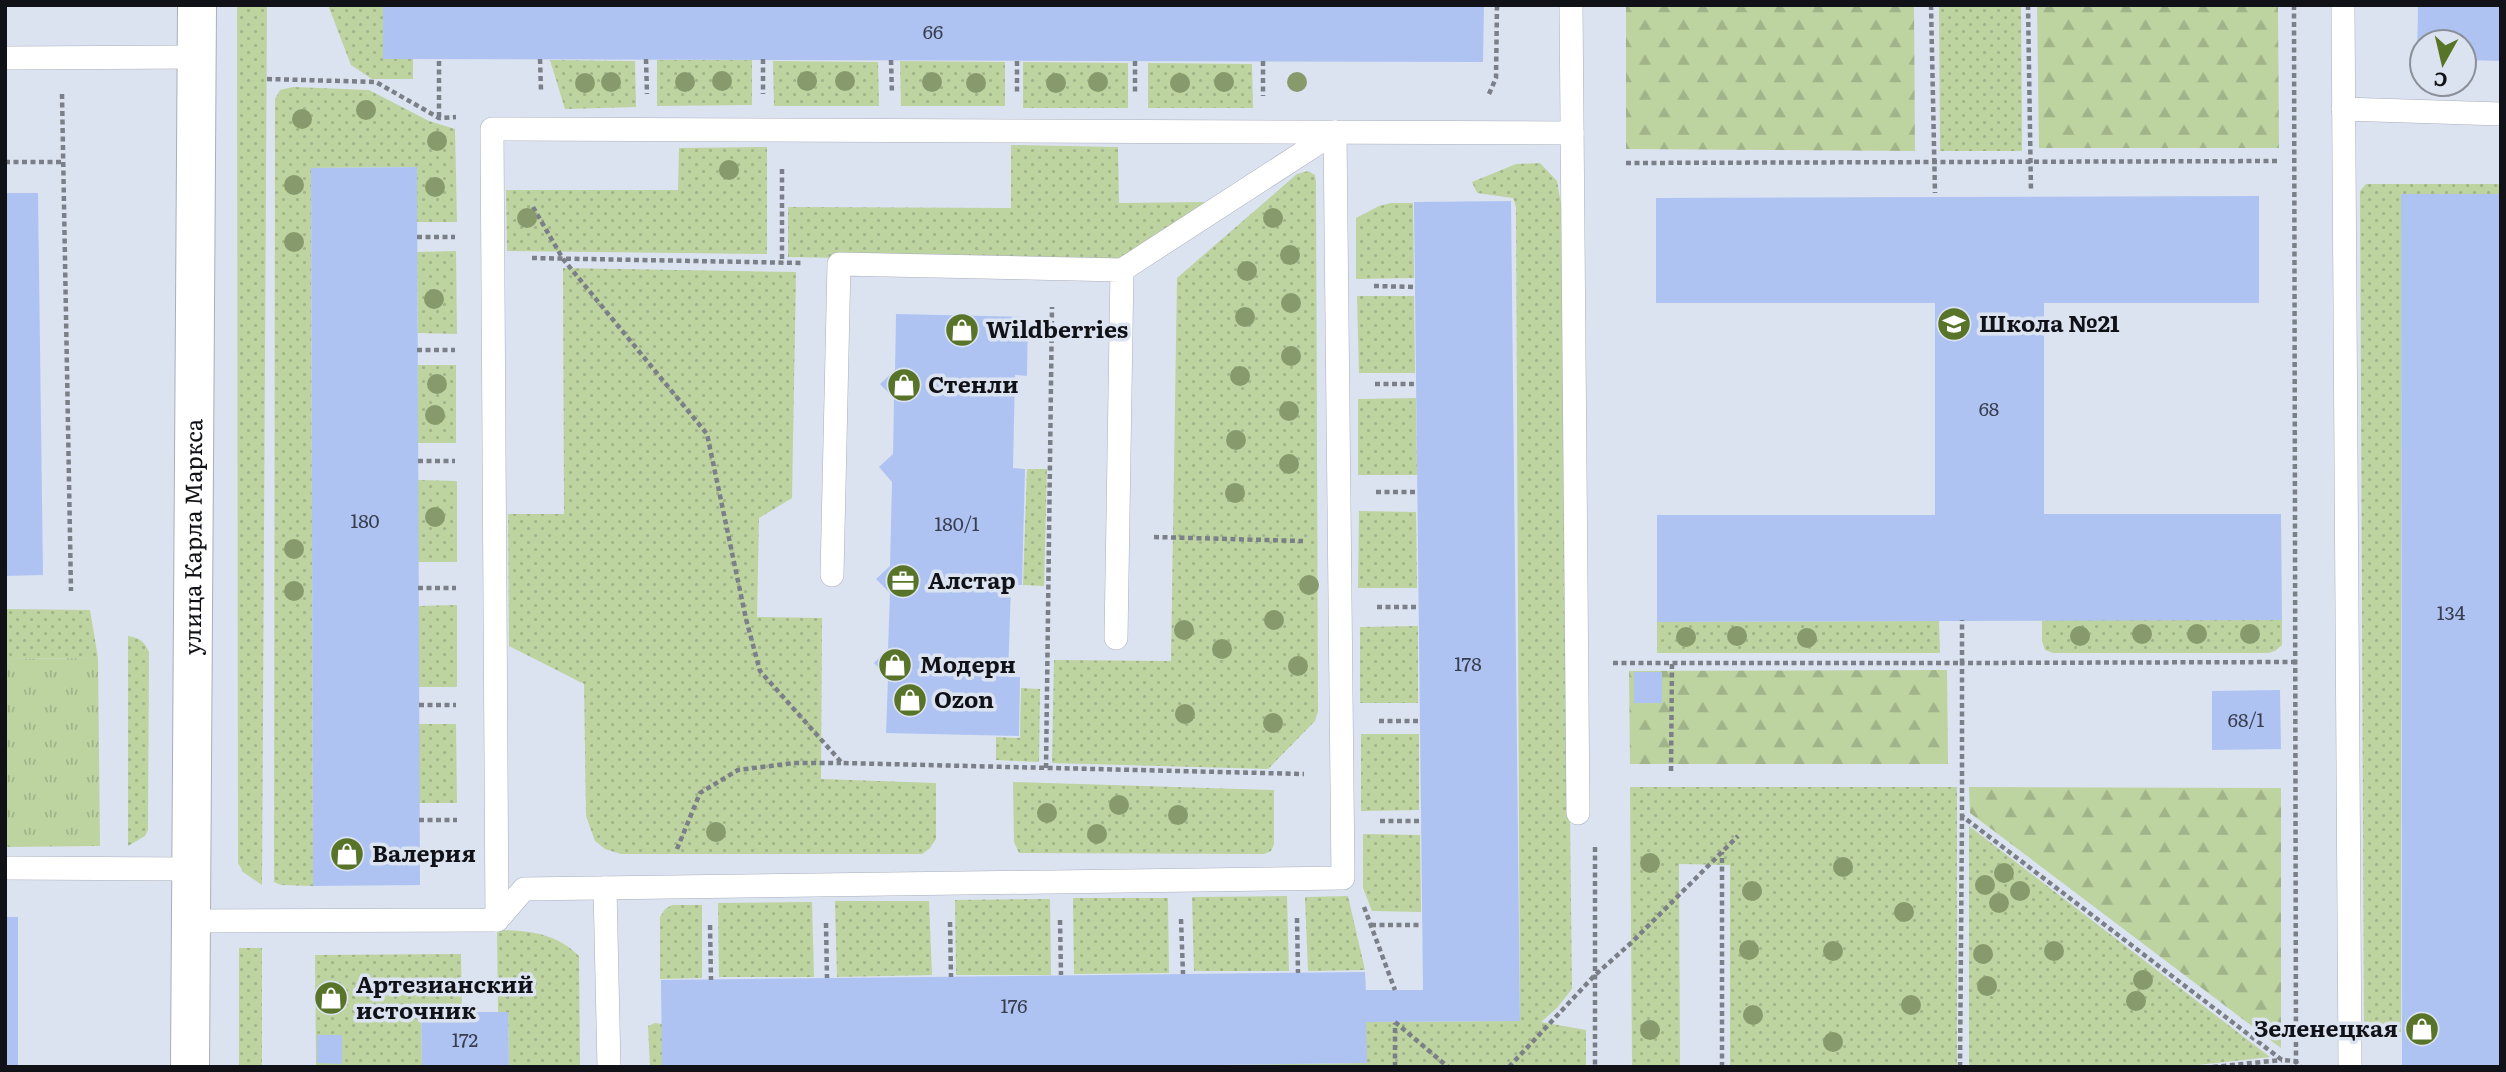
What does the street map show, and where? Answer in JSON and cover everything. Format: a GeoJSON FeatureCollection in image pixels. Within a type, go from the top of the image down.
{"type":"FeatureCollection","features":[{"type":"Feature","properties":{"kind":"street","name":"улица Карла Маркса"},"geometry":{"type":"LineString","coordinates":[[190,1067],[197,5]]}},
{"type":"Feature","properties":{"kind":"lane"},"geometry":{"type":"LineString","coordinates":[[1571,5],[1578,813]]}},
{"type":"Feature","properties":{"kind":"lane"},"geometry":{"type":"LineString","coordinates":[[2343,5],[2350,1067]]}},
{"type":"Feature","properties":{"kind":"lane"},"geometry":{"type":"LineString","coordinates":[[5,58],[197,57]]}},
{"type":"Feature","properties":{"kind":"lane"},"geometry":{"type":"LineString","coordinates":[[2343,109],[2501,114]]}},
{"type":"Feature","properties":{"kind":"lane"},"geometry":{"type":"LineString","coordinates":[[497,920],[492,129],[1572,133]]}},
{"type":"Feature","properties":{"kind":"lane"},"geometry":{"type":"LineString","coordinates":[[832,575],[839,264],[1122,270],[1335,132]]}},
{"type":"Feature","properties":{"kind":"lane"},"geometry":{"type":"LineString","coordinates":[[191,921],[497,920],[524,889],[1343,878],[1335,132]]}},
{"type":"Feature","properties":{"kind":"lane"},"geometry":{"type":"LineString","coordinates":[[1116,638],[1122,270]]}},
{"type":"Feature","properties":{"kind":"lane"},"geometry":{"type":"LineString","coordinates":[[5,869],[192,869]]}},
{"type":"Feature","properties":{"kind":"lane"},"geometry":{"type":"LineString","coordinates":[[606,888],[609,1067]]}},
{"type":"Feature","properties":{"kind":"path"},"geometry":{"type":"LineString","coordinates":[[1483,101],[1491,92],[1496,78],[1497,5]]}},
{"type":"Feature","properties":{"kind":"path"},"geometry":{"type":"LineString","coordinates":[[1931,5],[1934,193]]}},
{"type":"Feature","properties":{"kind":"path"},"geometry":{"type":"LineString","coordinates":[[2028,5],[2031,192]]}},
{"type":"Feature","properties":{"kind":"path"},"geometry":{"type":"LineString","coordinates":[[2294,5],[2295,1064]]}},
{"type":"Feature","properties":{"kind":"path"},"geometry":{"type":"LineString","coordinates":[[439,59],[439,118]]}},
{"type":"Feature","properties":{"kind":"path"},"geometry":{"type":"LineString","coordinates":[[763,60],[764,104]]}},
{"type":"Feature","properties":{"kind":"path"},"geometry":{"type":"LineString","coordinates":[[891,60],[892,101]]}},
{"type":"Feature","properties":{"kind":"path"},"geometry":{"type":"LineString","coordinates":[[1017,61],[1017,101]]}},
{"type":"Feature","properties":{"kind":"path"},"geometry":{"type":"LineString","coordinates":[[1135,61],[1135,100]]}},
{"type":"Feature","properties":{"kind":"path"},"geometry":{"type":"LineString","coordinates":[[1263,61],[1264,100]]}},
{"type":"Feature","properties":{"kind":"path"},"geometry":{"type":"LineString","coordinates":[[267,79],[376,82],[439,118],[467,117],[492,136]]}},
{"type":"Feature","properties":{"kind":"path"},"geometry":{"type":"LineString","coordinates":[[62,88],[71,592]]}},
{"type":"Feature","properties":{"kind":"path"},"geometry":{"type":"LineString","coordinates":[[1626,163],[2279,161]]}},
{"type":"Feature","properties":{"kind":"path"},"geometry":{"type":"LineString","coordinates":[[5,162],[63,162]]}},
{"type":"Feature","properties":{"kind":"path"},"geometry":{"type":"LineString","coordinates":[[782,162],[782,263]]}},
{"type":"Feature","properties":{"kind":"path"},"geometry":{"type":"LineString","coordinates":[[531,203],[563,259],[707,434],[746,619],[760,671],[842,763]]}},
{"type":"Feature","properties":{"kind":"path"},"geometry":{"type":"LineString","coordinates":[[417,237],[467,237]]}},
{"type":"Feature","properties":{"kind":"path"},"geometry":{"type":"LineString","coordinates":[[493,258],[839,264]]}},
{"type":"Feature","properties":{"kind":"path"},"geometry":{"type":"LineString","coordinates":[[1046,768],[1053,269]]}},
{"type":"Feature","properties":{"kind":"path"},"geometry":{"type":"LineString","coordinates":[[1368,286],[1415,287]]}},
{"type":"Feature","properties":{"kind":"path"},"geometry":{"type":"LineString","coordinates":[[417,350],[467,350]]}},
{"type":"Feature","properties":{"kind":"path"},"geometry":{"type":"LineString","coordinates":[[1369,384],[1416,384]]}},
{"type":"Feature","properties":{"kind":"path"},"geometry":{"type":"LineString","coordinates":[[418,461],[468,461]]}},
{"type":"Feature","properties":{"kind":"path"},"geometry":{"type":"LineString","coordinates":[[1369,491],[1417,492]]}},
{"type":"Feature","properties":{"kind":"path"},"geometry":{"type":"LineString","coordinates":[[1118,536],[1339,541]]}},
{"type":"Feature","properties":{"kind":"path"},"geometry":{"type":"LineString","coordinates":[[418,588],[468,588]]}},
{"type":"Feature","properties":{"kind":"path"},"geometry":{"type":"LineString","coordinates":[[1369,606],[1418,607]]}},
{"type":"Feature","properties":{"kind":"path"},"geometry":{"type":"LineString","coordinates":[[1960,1067],[1962,620]]}},
{"type":"Feature","properties":{"kind":"path"},"geometry":{"type":"LineString","coordinates":[[1607,663],[2296,662]]}},
{"type":"Feature","properties":{"kind":"path"},"geometry":{"type":"LineString","coordinates":[[1671,771],[1672,663]]}},
{"type":"Feature","properties":{"kind":"path"},"geometry":{"type":"LineString","coordinates":[[419,705],[468,705]]}},
{"type":"Feature","properties":{"kind":"path"},"geometry":{"type":"LineString","coordinates":[[1371,721],[1420,721]]}},
{"type":"Feature","properties":{"kind":"path"},"geometry":{"type":"LineString","coordinates":[[661,887],[700,793],[738,770],[794,763],[842,763],[1342,775]]}},
{"type":"Feature","properties":{"kind":"path"},"geometry":{"type":"LineString","coordinates":[[1962,816],[2282,1060],[2301,1067]]}},
{"type":"Feature","properties":{"kind":"path"},"geometry":{"type":"LineString","coordinates":[[419,820],[468,820]]}},
{"type":"Feature","properties":{"kind":"path"},"geometry":{"type":"LineString","coordinates":[[1371,821],[1421,821]]}},
{"type":"Feature","properties":{"kind":"path"},"geometry":{"type":"LineString","coordinates":[[1509,1067],[1594,976],[1631,943],[1738,836]]}},
{"type":"Feature","properties":{"kind":"path"},"geometry":{"type":"LineString","coordinates":[[1595,839],[1595,1067]]}},
{"type":"Feature","properties":{"kind":"path"},"geometry":{"type":"LineString","coordinates":[[1722,852],[1722,1067]]}},
{"type":"Feature","properties":{"kind":"path"},"geometry":{"type":"LineString","coordinates":[[1362,902],[1395,990]]}},
{"type":"Feature","properties":{"kind":"path"},"geometry":{"type":"LineString","coordinates":[[1181,905],[1183,974]]}},
{"type":"Feature","properties":{"kind":"path"},"geometry":{"type":"LineString","coordinates":[[1059,906],[1061,975]]}},
{"type":"Feature","properties":{"kind":"path"},"geometry":{"type":"LineString","coordinates":[[1297,918],[1298,973]]}},
{"type":"Feature","properties":{"kind":"path"},"geometry":{"type":"LineString","coordinates":[[950,922],[951,977]]}},
{"type":"Feature","properties":{"kind":"path"},"geometry":{"type":"LineString","coordinates":[[826,923],[827,978]]}},
{"type":"Feature","properties":{"kind":"path"},"geometry":{"type":"LineString","coordinates":[[710,924],[711,980]]}},
{"type":"Feature","properties":{"kind":"path"},"geometry":{"type":"LineString","coordinates":[[1371,925],[1422,925]]}},
{"type":"Feature","properties":{"kind":"path"},"geometry":{"type":"LineString","coordinates":[[1395,1067],[1395,1022],[1448,1067]]}},
{"type":"Feature","properties":{"kind":"path"},"geometry":{"type":"LineString","coordinates":[[2213,1067],[2282,1060]]}},
{"type":"Feature","properties":{"kind":"green space"},"geometry":{"type":"Polygon","coordinates":[[[237,5],[267,5],[262,885],[243,872],[238,863],[237,5]]]}},
{"type":"Feature","properties":{"kind":"green space"},"geometry":{"type":"Polygon","coordinates":[[[328,5],[383,5],[383,58],[413,59],[413,79],[372,79],[351,65],[328,5]]]}},
{"type":"Feature","properties":{"kind":"green space"},"geometry":{"type":"Polygon","coordinates":[[[1626,5],[1914,5],[1915,151],[1626,149],[1626,5]]]}},
{"type":"Feature","properties":{"kind":"green space"},"geometry":{"type":"Polygon","coordinates":[[[1939,5],[2021,5],[2022,151],[1940,151],[1939,5]]]}},
{"type":"Feature","properties":{"kind":"green space"},"geometry":{"type":"Polygon","coordinates":[[[2037,5],[2278,5],[2279,148],[2039,148],[2037,5]]]}},
{"type":"Feature","properties":{"kind":"green space"},"geometry":{"type":"Polygon","coordinates":[[[550,60],[635,61],[636,107],[565,109],[550,60]]]}},
{"type":"Feature","properties":{"kind":"green space"},"geometry":{"type":"Polygon","coordinates":[[[657,60],[752,60],[752,105],[657,106],[657,60]]]}},
{"type":"Feature","properties":{"kind":"green space"},"geometry":{"type":"Polygon","coordinates":[[[773,61],[878,62],[879,106],[774,106],[773,61]]]}},
{"type":"Feature","properties":{"kind":"green space"},"geometry":{"type":"Polygon","coordinates":[[[900,61],[1005,62],[1005,106],[901,106],[900,61]]]}},
{"type":"Feature","properties":{"kind":"green space"},"geometry":{"type":"Polygon","coordinates":[[[1023,62],[1128,63],[1128,108],[1023,108],[1023,62]]]}},
{"type":"Feature","properties":{"kind":"green space"},"geometry":{"type":"Polygon","coordinates":[[[1148,63],[1252,64],[1253,108],[1148,108],[1148,63]]]}},
{"type":"Feature","properties":{"kind":"green space"},"geometry":{"type":"Polygon","coordinates":[[[293,87],[369,90],[429,121],[455,129],[457,222],[417,222],[416,167],[311,168],[313,886],[281,885],[274,882],[275,99],[280,90],[293,87]]]}},
{"type":"Feature","properties":{"kind":"green space"},"geometry":{"type":"Polygon","coordinates":[[[1011,145],[1118,147],[1119,203],[1209,202],[1119,263],[788,257],[788,207],[1011,208],[1011,145]]]}},
{"type":"Feature","properties":{"kind":"green space"},"geometry":{"type":"Polygon","coordinates":[[[767,147],[767,254],[507,251],[506,190],[678,190],[679,148],[767,147]]]}},
{"type":"Feature","properties":{"kind":"green space"},"geometry":{"type":"Polygon","coordinates":[[[1540,163],[1557,181],[1563,216],[1572,989],[1541,1022],[1586,1030],[1586,1067],[1053,1067],[1366,1063],[1366,1022],[1520,1021],[1516,207],[1513,198],[1477,193],[1472,182],[1516,164],[1540,163]]]}},
{"type":"Feature","properties":{"kind":"green space"},"geometry":{"type":"Polygon","coordinates":[[[1308,171],[1315,175],[1316,182],[1318,711],[1315,721],[1268,769],[1052,763],[1054,660],[1171,661],[1177,278],[1297,174],[1308,171]]]}},
{"type":"Feature","properties":{"kind":"green space"},"geometry":{"type":"Polygon","coordinates":[[[2366,184],[2501,184],[2501,194],[2401,194],[2401,1032],[2364,1032],[2360,191],[2366,184]]]}},
{"type":"Feature","properties":{"kind":"green space"},"geometry":{"type":"Polygon","coordinates":[[[1391,203],[1413,203],[1414,278],[1356,279],[1356,218],[1391,203]]]}},
{"type":"Feature","properties":{"kind":"green space"},"geometry":{"type":"Polygon","coordinates":[[[456,251],[457,334],[418,333],[417,252],[456,251]]]}},
{"type":"Feature","properties":{"kind":"green space"},"geometry":{"type":"Polygon","coordinates":[[[563,268],[796,272],[792,498],[759,518],[757,617],[822,618],[821,779],[936,783],[936,839],[922,854],[621,854],[605,849],[595,841],[586,816],[584,684],[509,646],[508,514],[564,514],[563,268]]]}},
{"type":"Feature","properties":{"kind":"green space"},"geometry":{"type":"Polygon","coordinates":[[[1357,296],[1414,296],[1415,373],[1359,373],[1357,296]]]}},
{"type":"Feature","properties":{"kind":"green space"},"geometry":{"type":"Polygon","coordinates":[[[418,365],[456,365],[456,443],[418,443],[418,365]]]}},
{"type":"Feature","properties":{"kind":"green space"},"geometry":{"type":"Polygon","coordinates":[[[1416,398],[1417,475],[1358,475],[1358,399],[1416,398]]]}},
{"type":"Feature","properties":{"kind":"green space"},"geometry":{"type":"Polygon","coordinates":[[[1027,469],[1047,469],[1044,586],[1023,585],[1027,469]]]}},
{"type":"Feature","properties":{"kind":"green space"},"geometry":{"type":"Polygon","coordinates":[[[418,480],[457,481],[457,562],[418,562],[418,480]]]}},
{"type":"Feature","properties":{"kind":"green space"},"geometry":{"type":"Polygon","coordinates":[[[1359,511],[1416,512],[1417,588],[1358,588],[1359,511]]]}},
{"type":"Feature","properties":{"kind":"green space"},"geometry":{"type":"Polygon","coordinates":[[[457,605],[457,687],[419,687],[418,606],[457,605]]]}},
{"type":"Feature","properties":{"kind":"green space"},"geometry":{"type":"Polygon","coordinates":[[[5,609],[90,610],[98,658],[5,659],[5,609]]]}},
{"type":"Feature","properties":{"kind":"green space"},"geometry":{"type":"Polygon","coordinates":[[[2042,620],[2282,620],[2282,645],[2268,653],[2053,653],[2045,650],[2042,641],[2042,620]]]}},
{"type":"Feature","properties":{"kind":"green space"},"geometry":{"type":"Polygon","coordinates":[[[1939,621],[1940,653],[1657,653],[1657,622],[1939,621]]]}},
{"type":"Feature","properties":{"kind":"green space"},"geometry":{"type":"Polygon","coordinates":[[[1418,626],[1418,703],[1360,703],[1360,627],[1418,626]]]}},
{"type":"Feature","properties":{"kind":"green space"},"geometry":{"type":"Polygon","coordinates":[[[128,636],[141,641],[149,652],[148,830],[145,836],[128,846],[128,636]]]}},
{"type":"Feature","properties":{"kind":"green space"},"geometry":{"type":"Polygon","coordinates":[[[98,658],[100,846],[5,847],[5,659],[98,658]]]}},
{"type":"Feature","properties":{"kind":"green space"},"geometry":{"type":"Polygon","coordinates":[[[1947,670],[1948,764],[1630,764],[1629,671],[1947,670]]]}},
{"type":"Feature","properties":{"kind":"green space"},"geometry":{"type":"Polygon","coordinates":[[[1021,688],[1040,689],[1039,762],[996,760],[996,737],[1020,738],[1021,688]]]}},
{"type":"Feature","properties":{"kind":"green space"},"geometry":{"type":"Polygon","coordinates":[[[419,724],[456,724],[457,803],[419,803],[419,724]]]}},
{"type":"Feature","properties":{"kind":"green space"},"geometry":{"type":"Polygon","coordinates":[[[1361,734],[1419,734],[1419,810],[1361,811],[1361,734]]]}},
{"type":"Feature","properties":{"kind":"green space"},"geometry":{"type":"Polygon","coordinates":[[[1013,782],[1274,790],[1274,844],[1271,851],[1264,854],[1019,853],[1014,842],[1013,782]]]}},
{"type":"Feature","properties":{"kind":"green space"},"geometry":{"type":"Polygon","coordinates":[[[1630,787],[1957,787],[1957,1067],[1730,1067],[1730,865],[1679,864],[1680,1067],[1632,1067],[1630,787]]]}},
{"type":"Feature","properties":{"kind":"green space"},"geometry":{"type":"Polygon","coordinates":[[[1969,787],[2281,788],[2281,1048],[1970,813],[1969,787]]]}},
{"type":"Feature","properties":{"kind":"green space"},"geometry":{"type":"Polygon","coordinates":[[[1969,826],[2270,1057],[2180,1067],[1969,1067],[1969,826]]]}},
{"type":"Feature","properties":{"kind":"green space"},"geometry":{"type":"Polygon","coordinates":[[[1363,834],[1420,835],[1421,912],[1372,911],[1363,888],[1363,834]]]}},
{"type":"Feature","properties":{"kind":"green space"},"geometry":{"type":"Polygon","coordinates":[[[1287,896],[1289,971],[1194,971],[1192,897],[1287,896]]]}},
{"type":"Feature","properties":{"kind":"green space"},"geometry":{"type":"Polygon","coordinates":[[[1348,896],[1365,970],[1308,971],[1305,897],[1348,896]]]}},
{"type":"Feature","properties":{"kind":"green space"},"geometry":{"type":"Polygon","coordinates":[[[1073,898],[1168,898],[1169,973],[1074,974],[1073,898]]]}},
{"type":"Feature","properties":{"kind":"green space"},"geometry":{"type":"Polygon","coordinates":[[[1050,899],[1051,975],[956,975],[955,900],[1050,899]]]}},
{"type":"Feature","properties":{"kind":"green space"},"geometry":{"type":"Polygon","coordinates":[[[835,901],[929,901],[932,975],[837,977],[835,901]]]}},
{"type":"Feature","properties":{"kind":"green space"},"geometry":{"type":"Polygon","coordinates":[[[812,902],[814,977],[719,977],[718,903],[812,902]]]}},
{"type":"Feature","properties":{"kind":"green space"},"geometry":{"type":"Polygon","coordinates":[[[672,905],[702,905],[702,978],[660,979],[660,917],[665,909],[672,905]]]}},
{"type":"Feature","properties":{"kind":"green space"},"geometry":{"type":"Polygon","coordinates":[[[497,930],[541,934],[561,942],[579,956],[580,1067],[509,1067],[508,1012],[498,1012],[497,930]]]}},
{"type":"Feature","properties":{"kind":"green space"},"geometry":{"type":"Polygon","coordinates":[[[239,948],[262,948],[262,1067],[239,1067],[239,948]]]}},
{"type":"Feature","properties":{"kind":"green space"},"geometry":{"type":"Polygon","coordinates":[[[461,954],[462,1012],[421,1013],[422,1067],[316,1067],[315,955],[461,954]]]}},
{"type":"Feature","properties":{"kind":"green space"},"geometry":{"type":"Polygon","coordinates":[[[662,1024],[662,1067],[650,1067],[648,1026],[662,1024]]]}},
{"type":"Feature","properties":{"kind":"building"},"geometry":{"type":"Polygon","coordinates":[[[383,5],[1484,5],[1483,62],[383,59],[383,5]]]}},
{"type":"Feature","properties":{"kind":"building"},"geometry":{"type":"Polygon","coordinates":[[[2418,5],[2501,5],[2501,61],[2478,60],[2478,28],[2418,28],[2418,5]]]}},
{"type":"Feature","properties":{"kind":"building"},"geometry":{"type":"Polygon","coordinates":[[[417,167],[420,885],[313,886],[311,168],[417,167]]]}},
{"type":"Feature","properties":{"kind":"building"},"geometry":{"type":"Polygon","coordinates":[[[5,193],[38,193],[43,575],[5,576],[5,193]]]}},
{"type":"Feature","properties":{"kind":"building"},"geometry":{"type":"Polygon","coordinates":[[[2401,194],[2501,194],[2501,1067],[2402,1067],[2401,194]]]}},
{"type":"Feature","properties":{"kind":"building"},"geometry":{"type":"Polygon","coordinates":[[[2259,196],[2259,303],[2044,303],[2044,514],[2281,514],[2282,620],[1657,622],[1657,515],[1935,515],[1935,303],[1656,303],[1656,198],[2259,196]]]}},
{"type":"Feature","properties":{"kind":"building"},"geometry":{"type":"Polygon","coordinates":[[[1511,201],[1520,1021],[1366,1022],[1367,1063],[1053,1067],[662,1067],[661,980],[1365,972],[1366,990],[1423,990],[1414,202],[1511,201]]]}},
{"type":"Feature","properties":{"kind":"building"},"geometry":{"type":"Polygon","coordinates":[[[896,314],[1028,317],[1027,376],[1015,375],[1013,468],[1025,469],[1022,585],[1011,585],[1008,677],[1020,677],[1019,736],[886,733],[888,678],[874,663],[888,649],[890,593],[876,579],[890,566],[892,482],[879,467],[893,454],[894,398],[880,384],[895,370],[896,314]]]}},
{"type":"Feature","properties":{"kind":"building"},"geometry":{"type":"Polygon","coordinates":[[[1634,672],[1662,672],[1662,703],[1634,703],[1634,672]]]}},
{"type":"Feature","properties":{"kind":"building"},"geometry":{"type":"Polygon","coordinates":[[[2280,690],[2281,749],[2212,750],[2212,691],[2280,690]]]}},
{"type":"Feature","properties":{"kind":"building"},"geometry":{"type":"Polygon","coordinates":[[[5,917],[18,917],[18,1067],[5,1067],[5,917]]]}},
{"type":"Feature","properties":{"kind":"building"},"geometry":{"type":"Polygon","coordinates":[[[421,1012],[508,1012],[509,1067],[422,1067],[421,1012]]]}},
{"type":"Feature","properties":{"kind":"building"},"geometry":{"type":"Polygon","coordinates":[[[317,1035],[342,1035],[342,1064],[317,1063],[317,1035]]]}},
{"type":"Feature","properties":{"kind":"place","name":"Школа №21"},"geometry":{"type":"Point","coordinates":[1954,324]}},
{"type":"Feature","properties":{"kind":"place","name":"Wildberries"},"geometry":{"type":"Point","coordinates":[962,330]}},
{"type":"Feature","properties":{"kind":"place","name":"Стенли"},"geometry":{"type":"Point","coordinates":[904,385]}},
{"type":"Feature","properties":{"kind":"place","name":"Алстар"},"geometry":{"type":"Point","coordinates":[903,581]}},
{"type":"Feature","properties":{"kind":"place","name":"Модерн"},"geometry":{"type":"Point","coordinates":[895,665]}},
{"type":"Feature","properties":{"kind":"place","name":"Ozon"},"geometry":{"type":"Point","coordinates":[910,700]}},
{"type":"Feature","properties":{"kind":"place","name":"Валерия"},"geometry":{"type":"Point","coordinates":[347,854]}},
{"type":"Feature","properties":{"kind":"place","name":"Артезианский источник"},"geometry":{"type":"Point","coordinates":[331,998]}},
{"type":"Feature","properties":{"kind":"place","name":"Зеленецкая"},"geometry":{"type":"Point","coordinates":[2422,1029]}}]}
